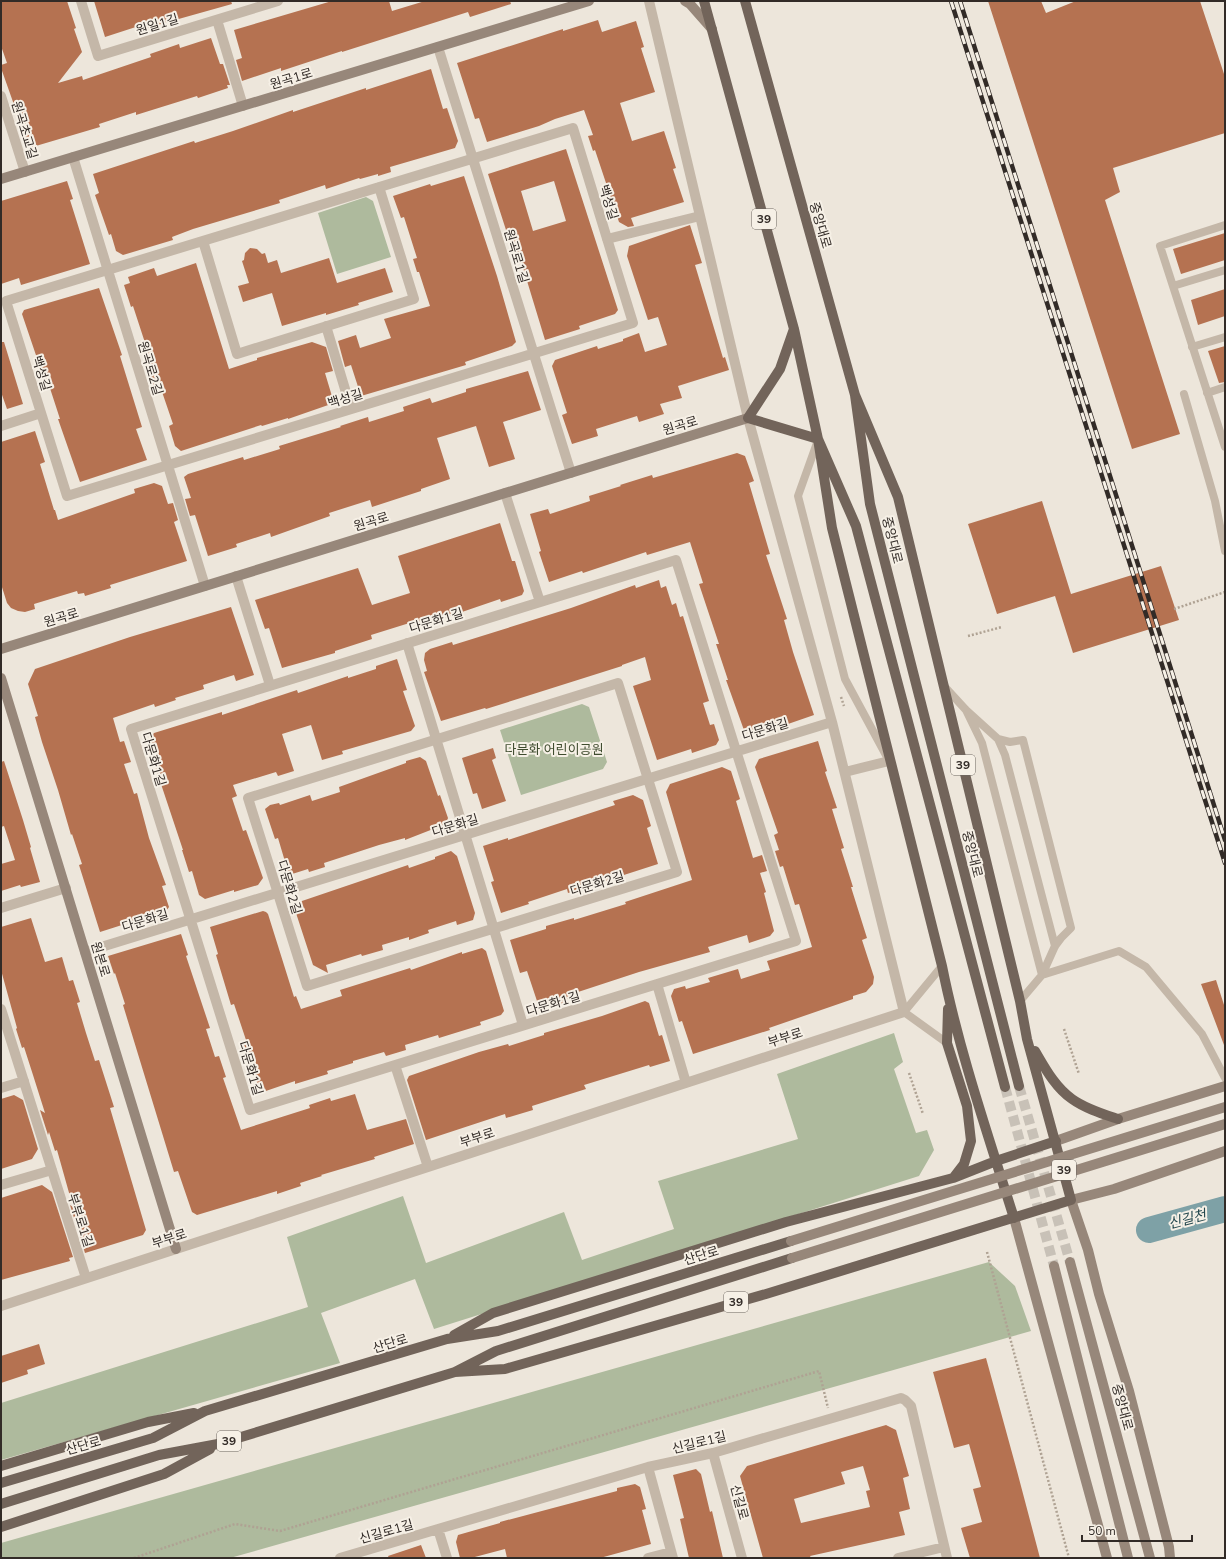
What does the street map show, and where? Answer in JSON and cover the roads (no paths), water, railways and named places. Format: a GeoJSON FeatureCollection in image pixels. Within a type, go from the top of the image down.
{"type":"FeatureCollection","features":[{"type":"Feature","properties":{"kind":"main road","name":"원곡1로"},"geometry":{"type":"LineString","coordinates":[[1,179],[589,1]]}},
{"type":"Feature","properties":{"kind":"main road"},"geometry":{"type":"LineString","coordinates":[[685,1],[690,4],[712,29]]}},
{"type":"Feature","properties":{"kind":"main road","name":"39"},"geometry":{"type":"LineString","coordinates":[[704,1],[794,329],[818,439],[832,528],[949,999],[996,1161]]}},
{"type":"Feature","properties":{"kind":"main road","name":"중앙대로"},"geometry":{"type":"LineString","coordinates":[[745,1],[855,395],[870,504],[1018,1086]]}},
{"type":"Feature","properties":{"kind":"main road"},"geometry":{"type":"LineString","coordinates":[[794,329],[780,369],[748,418],[818,439],[856,526],[1004,1087]]}},
{"type":"Feature","properties":{"kind":"main road","name":"39"},"geometry":{"type":"LineString","coordinates":[[1,1504],[159,1455],[218,1444],[455,1372],[505,1369],[766,1294],[1072,1200],[1028,1039],[898,497],[855,395]]}},
{"type":"Feature","properties":{"kind":"main road","name":"원곡로"},"geometry":{"type":"LineString","coordinates":[[1,649],[748,418]]}},
{"type":"Feature","properties":{"kind":"main road","name":"원본로"},"geometry":{"type":"LineString","coordinates":[[1,678],[176,1249]]}},
{"type":"Feature","properties":{"kind":"main road","name":"39"},"geometry":{"type":"LineString","coordinates":[[949,999],[947,1043],[967,1106],[971,1141],[964,1164],[953,1178]]}},
{"type":"Feature","properties":{"kind":"main road"},"geometry":{"type":"LineString","coordinates":[[1028,1039],[1049,1076],[1072,1099],[1096,1111],[1122,1118]]}},
{"type":"Feature","properties":{"kind":"main road"},"geometry":{"type":"LineString","coordinates":[[447,1339],[493,1313],[786,1222],[953,1178],[996,1161],[1122,1118],[1225,1086]]}},
{"type":"Feature","properties":{"kind":"main road","name":"산단로"},"geometry":{"type":"LineString","coordinates":[[1,1484],[153,1438],[205,1411],[447,1339],[498,1331],[1225,1107]]}},
{"type":"Feature","properties":{"kind":"main road"},"geometry":{"type":"LineString","coordinates":[[455,1372],[496,1351],[1225,1124]]}},
{"type":"Feature","properties":{"kind":"main road"},"geometry":{"type":"LineString","coordinates":[[1170,1558],[1169,1547],[1129,1391],[1072,1200],[1114,1189],[1225,1151]]}},
{"type":"Feature","properties":{"kind":"main road"},"geometry":{"type":"LineString","coordinates":[[996,1161],[1014,1218],[1107,1558]]}},
{"type":"Feature","properties":{"kind":"main road","name":"중앙대로"},"geometry":{"type":"LineString","coordinates":[[1070,1262],[1150,1558]]}},
{"type":"Feature","properties":{"kind":"main road"},"geometry":{"type":"LineString","coordinates":[[1054,1266],[1128,1558]]}},
{"type":"Feature","properties":{"kind":"main road"},"geometry":{"type":"LineString","coordinates":[[1,1466],[148,1422],[205,1411]]}},
{"type":"Feature","properties":{"kind":"main road"},"geometry":{"type":"LineString","coordinates":[[1,1527],[164,1474],[218,1444]]}},
{"type":"Feature","properties":{"kind":"street","name":"원일1길"},"geometry":{"type":"LineString","coordinates":[[81,1],[98,56],[278,1]]}},
{"type":"Feature","properties":{"kind":"street"},"geometry":{"type":"LineString","coordinates":[[649,1],[748,418],[832,722],[904,1012]]}},
{"type":"Feature","properties":{"kind":"street"},"geometry":{"type":"LineString","coordinates":[[217,20],[243,106]]}},
{"type":"Feature","properties":{"kind":"street","name":"원곡로1길"},"geometry":{"type":"LineString","coordinates":[[438,47],[571,473]]}},
{"type":"Feature","properties":{"kind":"street","name":"원곡초교길"},"geometry":{"type":"LineString","coordinates":[[1,96],[25,172]]}},
{"type":"Feature","properties":{"kind":"street","name":"백성길"},"geometry":{"type":"LineString","coordinates":[[573,128],[633,323],[67,496],[6,301],[378,188],[573,128]]}},
{"type":"Feature","properties":{"kind":"street","name":"원곡로2길"},"geometry":{"type":"LineString","coordinates":[[73,157],[205,586]]}},
{"type":"Feature","properties":{"kind":"street"},"geometry":{"type":"LineString","coordinates":[[203,241],[237,354],[414,299],[378,188]]}},
{"type":"Feature","properties":{"kind":"street"},"geometry":{"type":"LineString","coordinates":[[607,239],[700,216]]}},
{"type":"Feature","properties":{"kind":"street"},"geometry":{"type":"LineString","coordinates":[[326,326],[351,409]]}},
{"type":"Feature","properties":{"kind":"street"},"geometry":{"type":"LineString","coordinates":[[1,426],[41,413]]}},
{"type":"Feature","properties":{"kind":"street"},"geometry":{"type":"LineString","coordinates":[[505,493],[540,602]]}},
{"type":"Feature","properties":{"kind":"street","name":"다문화1길"},"geometry":{"type":"LineString","coordinates":[[676,560],[796,941],[250,1110],[131,729],[540,602],[676,560]]}},
{"type":"Feature","properties":{"kind":"street"},"geometry":{"type":"LineString","coordinates":[[236,576],[270,685]]}},
{"type":"Feature","properties":{"kind":"street"},"geometry":{"type":"LineString","coordinates":[[407,643],[523,1026]]}},
{"type":"Feature","properties":{"kind":"street","name":"다문화2길"},"geometry":{"type":"LineString","coordinates":[[618,684],[647,779],[676,872],[307,986],[248,798],[618,684]]}},
{"type":"Feature","properties":{"kind":"street","name":"다문화길"},"geometry":{"type":"LineString","coordinates":[[85,952],[832,722]]}},
{"type":"Feature","properties":{"kind":"street"},"geometry":{"type":"LineString","coordinates":[[845,772],[890,763]]}},
{"type":"Feature","properties":{"kind":"street"},"geometry":{"type":"LineString","coordinates":[[1,908],[66,888]]}},
{"type":"Feature","properties":{"kind":"street"},"geometry":{"type":"LineString","coordinates":[[657,984],[686,1083]]}},
{"type":"Feature","properties":{"kind":"street","name":"부부로1길"},"geometry":{"type":"LineString","coordinates":[[1,1009],[86,1278]]}},
{"type":"Feature","properties":{"kind":"street","name":"부부로"},"geometry":{"type":"LineString","coordinates":[[1,1306],[904,1012]]}},
{"type":"Feature","properties":{"kind":"street"},"geometry":{"type":"LineString","coordinates":[[395,1065],[428,1167]]}},
{"type":"Feature","properties":{"kind":"street"},"geometry":{"type":"LineString","coordinates":[[1,1088],[24,1081]]}},
{"type":"Feature","properties":{"kind":"street"},"geometry":{"type":"LineString","coordinates":[[1,1185],[52,1170]]}},
{"type":"Feature","properties":{"kind":"street","name":"신길로1길"},"geometry":{"type":"LineString","coordinates":[[340,1558],[648,1467],[713,1453],[901,1398],[911,1406],[947,1558]]}},
{"type":"Feature","properties":{"kind":"street","name":"신길로"},"geometry":{"type":"LineString","coordinates":[[713,1453],[742,1558]]}},
{"type":"Feature","properties":{"kind":"street"},"geometry":{"type":"LineString","coordinates":[[648,1467],[672,1555],[648,1558]]}},
{"type":"Feature","properties":{"kind":"street"},"geometry":{"type":"LineString","coordinates":[[438,1529],[447,1558]]}},
{"type":"Feature","properties":{"kind":"street"},"geometry":{"type":"LineString","coordinates":[[898,1558],[944,1547]]}},
{"type":"Feature","properties":{"kind":"lane"},"geometry":{"type":"LineString","coordinates":[[1225,225],[1160,246],[1225,447]]}},
{"type":"Feature","properties":{"kind":"lane"},"geometry":{"type":"LineString","coordinates":[[1173,286],[1225,270]]}},
{"type":"Feature","properties":{"kind":"lane"},"geometry":{"type":"LineString","coordinates":[[1192,347],[1225,337]]}},
{"type":"Feature","properties":{"kind":"lane"},"geometry":{"type":"LineString","coordinates":[[1207,393],[1225,387]]}},
{"type":"Feature","properties":{"kind":"lane"},"geometry":{"type":"LineString","coordinates":[[1184,394],[1215,501],[1225,551]]}},
{"type":"Feature","properties":{"kind":"lane"},"geometry":{"type":"LineString","coordinates":[[818,439],[798,496],[846,679],[890,763]]}},
{"type":"Feature","properties":{"kind":"lane"},"geometry":{"type":"LineString","coordinates":[[944,686],[966,710],[998,739],[1005,755],[1055,946]]}},
{"type":"Feature","properties":{"kind":"lane"},"geometry":{"type":"LineString","coordinates":[[966,710],[982,744],[1042,975]]}},
{"type":"Feature","properties":{"kind":"lane"},"geometry":{"type":"LineString","coordinates":[[998,739],[1010,742],[1023,740],[1071,928],[1055,946],[1042,975],[1020,1001]]}},
{"type":"Feature","properties":{"kind":"lane"},"geometry":{"type":"LineString","coordinates":[[1042,975],[1118,951],[1146,967],[1202,1034],[1225,1078]]}},
{"type":"Feature","properties":{"kind":"lane"},"geometry":{"type":"LineString","coordinates":[[942,966],[904,1012],[947,1043]]}},
{"type":"Feature","properties":{"kind":"waterway","name":"신길천"},"geometry":{"type":"LineString","coordinates":[[1149,1230],[1225,1209]]}},
{"type":"Feature","properties":{"kind":"tunnel"},"geometry":{"type":"LineString","coordinates":[[1019,1086],[1070,1262]]}},
{"type":"Feature","properties":{"kind":"tunnel"},"geometry":{"type":"LineString","coordinates":[[1005,1087],[1054,1266]]}},
{"type":"Feature","properties":{"kind":"railway"},"geometry":{"type":"LineString","coordinates":[[951,1],[1225,863]]}},
{"type":"Feature","properties":{"kind":"railway"},"geometry":{"type":"LineString","coordinates":[[960,1],[1225,840]]}},
{"type":"Feature","properties":{"kind":"park label","name":"다문화 어린이공원"},"geometry":{"type":"Point","coordinates":[554,749]}}]}
